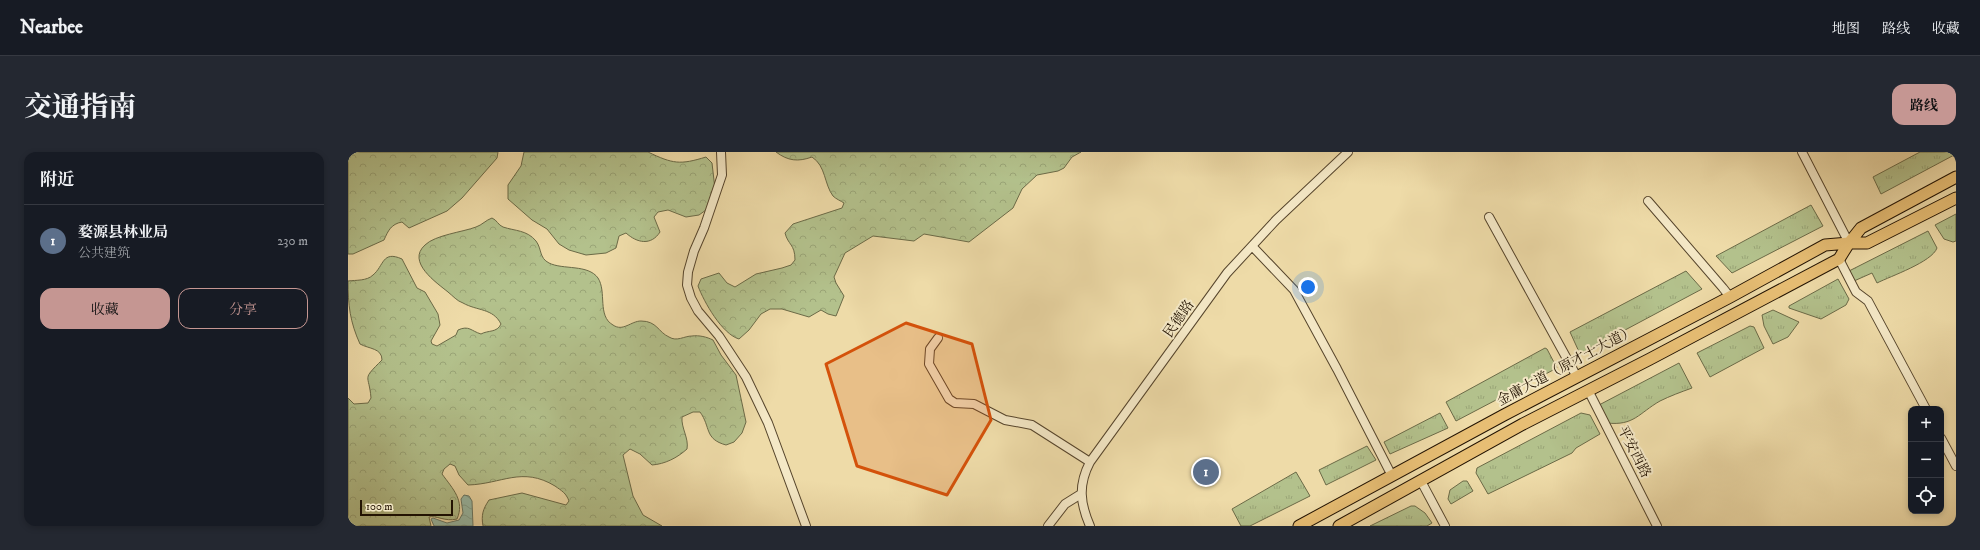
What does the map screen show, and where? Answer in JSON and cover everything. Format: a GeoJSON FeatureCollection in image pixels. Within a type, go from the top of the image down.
{"type":"FeatureCollection","features":[{"type":"Feature","properties":{"kind":"main road"},"geometry":{"type":"LineString","coordinates":[[1339,526],[1522,424],[1839,259],[1861,228],[1956,177]]}},
{"type":"Feature","properties":{"kind":"main road","name":"金庸大道（原才士大道）"},"geometry":{"type":"LineString","coordinates":[[1299,526],[1730,297],[1824,245],[1867,243],[1956,198]]}},
{"type":"Feature","properties":{"kind":"street"},"geometry":{"type":"LineString","coordinates":[[721,152],[722,175],[704,228],[694,251],[688,272],[687,285],[691,298],[698,311],[719,336],[749,383],[768,423],[806,526]]}},
{"type":"Feature","properties":{"kind":"street","name":"民德路"},"geometry":{"type":"LineString","coordinates":[[1090,526],[1081,494],[1083,475],[1090,462],[1180,340],[1227,273],[1276,220],[1348,152]]}},
{"type":"Feature","properties":{"kind":"street"},"geometry":{"type":"LineString","coordinates":[[1802,152],[1849,243]]}},
{"type":"Feature","properties":{"kind":"street"},"geometry":{"type":"LineString","coordinates":[[1648,201],[1730,297]]}},
{"type":"Feature","properties":{"kind":"street"},"geometry":{"type":"LineString","coordinates":[[1489,217],[1577,377]]}},
{"type":"Feature","properties":{"kind":"street"},"geometry":{"type":"LineString","coordinates":[[1252,246],[1294,290],[1337,369],[1392,476]]}},
{"type":"Feature","properties":{"kind":"street"},"geometry":{"type":"LineString","coordinates":[[1839,259],[1856,292],[1868,301],[1924,406]]}},
{"type":"Feature","properties":{"kind":"street"},"geometry":{"type":"LineString","coordinates":[[938,338],[930,349],[929,364],[949,399],[955,403],[974,404],[1005,420],[1032,425],[1090,462]]}},
{"type":"Feature","properties":{"kind":"street","name":"平安西路"},"geometry":{"type":"LineString","coordinates":[[1588,390],[1657,526]]}},
{"type":"Feature","properties":{"kind":"street"},"geometry":{"type":"LineString","coordinates":[[1943,442],[1956,466]]}},
{"type":"Feature","properties":{"kind":"street"},"geometry":{"type":"LineString","coordinates":[[1422,481],[1445,526]]}},
{"type":"Feature","properties":{"kind":"street"},"geometry":{"type":"LineString","coordinates":[[1048,526],[1065,504],[1081,494]]}},
{"type":"Feature","properties":{"kind":"highlighted area"},"geometry":{"type":"Polygon","coordinates":[[[906,323],[972,344],[991,420],[947,495],[857,466],[826,364],[906,323]]]}},
{"type":"Feature","properties":{"kind":"green space"},"geometry":{"type":"Polygon","coordinates":[[[348,152],[498,152],[497,158],[462,198],[447,211],[409,228],[402,222],[395,224],[384,240],[353,254],[348,254],[348,152]]]}},
{"type":"Feature","properties":{"kind":"green space"},"geometry":{"type":"Polygon","coordinates":[[[524,152],[648,152],[664,159],[677,162],[706,157],[712,163],[715,189],[706,210],[699,215],[686,217],[668,210],[658,212],[654,217],[660,232],[652,239],[644,242],[639,241],[626,233],[619,236],[616,248],[606,253],[586,255],[569,250],[559,244],[547,229],[532,220],[508,199],[508,185],[521,166],[524,152]]]}},
{"type":"Feature","properties":{"kind":"green space"},"geometry":{"type":"Polygon","coordinates":[[[776,152],[1081,152],[1072,157],[1064,168],[1058,171],[1037,175],[1022,189],[1013,208],[969,242],[924,234],[914,241],[873,236],[845,253],[834,277],[844,296],[836,316],[821,310],[809,317],[782,309],[770,309],[761,314],[749,330],[739,339],[726,331],[714,317],[698,286],[701,279],[719,273],[727,283],[735,287],[756,274],[791,265],[795,260],[795,255],[785,233],[793,224],[842,208],[844,203],[833,196],[820,165],[812,157],[802,160],[793,160],[776,152]]]}},
{"type":"Feature","properties":{"kind":"green space"},"geometry":{"type":"Polygon","coordinates":[[[1920,152],[1956,152],[1956,154],[1881,194],[1873,177],[1920,152]]]}},
{"type":"Feature","properties":{"kind":"green space"},"geometry":{"type":"Polygon","coordinates":[[[1811,205],[1823,226],[1732,273],[1716,256],[1811,205]]]}},
{"type":"Feature","properties":{"kind":"green space"},"geometry":{"type":"Polygon","coordinates":[[[1956,214],[1956,241],[1953,242],[1944,239],[1935,225],[1956,214]]]}},
{"type":"Feature","properties":{"kind":"green space"},"geometry":{"type":"Polygon","coordinates":[[[492,218],[503,227],[521,231],[532,237],[538,244],[542,256],[549,263],[582,269],[594,274],[601,284],[605,316],[613,325],[617,327],[624,327],[637,321],[646,321],[654,325],[665,335],[675,339],[689,336],[703,336],[711,339],[736,375],[746,422],[742,433],[734,442],[726,445],[714,439],[711,436],[700,412],[693,412],[682,417],[687,441],[687,449],[675,458],[666,462],[652,465],[640,454],[630,449],[623,455],[633,496],[643,515],[662,526],[483,526],[483,512],[489,500],[522,493],[566,505],[569,501],[565,494],[555,486],[543,480],[532,477],[512,478],[468,485],[459,475],[455,466],[450,464],[444,469],[442,474],[454,490],[459,501],[460,506],[457,519],[449,520],[429,517],[431,526],[348,526],[348,398],[354,404],[368,403],[371,398],[368,378],[371,371],[382,360],[380,353],[360,344],[350,313],[348,281],[361,280],[371,277],[384,260],[391,256],[402,259],[417,288],[425,292],[438,314],[440,325],[431,341],[432,344],[437,346],[456,335],[458,330],[465,328],[481,334],[495,330],[501,324],[494,315],[468,306],[457,300],[425,272],[419,258],[420,252],[425,245],[435,239],[476,227],[492,218]]]}},
{"type":"Feature","properties":{"kind":"green space"},"geometry":{"type":"Polygon","coordinates":[[[1928,231],[1937,248],[1934,253],[1920,263],[1877,283],[1872,273],[1854,281],[1849,271],[1928,231]]]}},
{"type":"Feature","properties":{"kind":"green space"},"geometry":{"type":"Polygon","coordinates":[[[1686,271],[1702,289],[1580,354],[1570,332],[1686,271]]]}},
{"type":"Feature","properties":{"kind":"green space"},"geometry":{"type":"Polygon","coordinates":[[[1838,279],[1849,299],[1846,305],[1821,319],[1789,308],[1789,306],[1838,279]]]}},
{"type":"Feature","properties":{"kind":"green space"},"geometry":{"type":"Polygon","coordinates":[[[1773,310],[1799,322],[1788,337],[1773,344],[1764,326],[1762,315],[1773,310]]]}},
{"type":"Feature","properties":{"kind":"green space"},"geometry":{"type":"Polygon","coordinates":[[[1750,326],[1754,327],[1764,348],[1710,377],[1697,353],[1750,326]]]}},
{"type":"Feature","properties":{"kind":"green space"},"geometry":{"type":"Polygon","coordinates":[[[1545,348],[1547,349],[1557,368],[1456,421],[1446,402],[1545,348]]]}},
{"type":"Feature","properties":{"kind":"green space"},"geometry":{"type":"Polygon","coordinates":[[[1679,363],[1692,388],[1660,401],[1630,421],[1624,423],[1607,423],[1599,405],[1679,363]]]}},
{"type":"Feature","properties":{"kind":"green space"},"geometry":{"type":"Polygon","coordinates":[[[1440,413],[1448,428],[1390,454],[1384,442],[1440,413]]]}},
{"type":"Feature","properties":{"kind":"green space"},"geometry":{"type":"Polygon","coordinates":[[[1581,413],[1590,415],[1600,434],[1576,448],[1572,453],[1488,494],[1476,473],[1477,468],[1581,413]]]}},
{"type":"Feature","properties":{"kind":"green space"},"geometry":{"type":"Polygon","coordinates":[[[1367,446],[1376,460],[1326,485],[1319,470],[1367,446]]]}},
{"type":"Feature","properties":{"kind":"green space"},"geometry":{"type":"Polygon","coordinates":[[[1296,472],[1310,496],[1250,526],[1241,526],[1232,509],[1296,472]]]}},
{"type":"Feature","properties":{"kind":"green space"},"geometry":{"type":"Polygon","coordinates":[[[1463,481],[1467,481],[1473,491],[1451,504],[1448,499],[1450,490],[1463,481]]]}},
{"type":"Feature","properties":{"kind":"green space"},"geometry":{"type":"Polygon","coordinates":[[[1411,506],[1415,506],[1425,513],[1432,523],[1427,526],[1370,526],[1411,506]]]}},
{"type":"Feature","properties":{"kind":"water"},"geometry":{"type":"Polygon","coordinates":[[[464,495],[469,496],[472,501],[473,526],[434,526],[431,519],[433,518],[447,523],[459,520],[463,513],[461,499],[464,495]]]}},
{"type":"Feature","properties":{"kind":"place","name":"婺源县林业局"},"geometry":{"type":"Point","coordinates":[1206,472]}}]}
